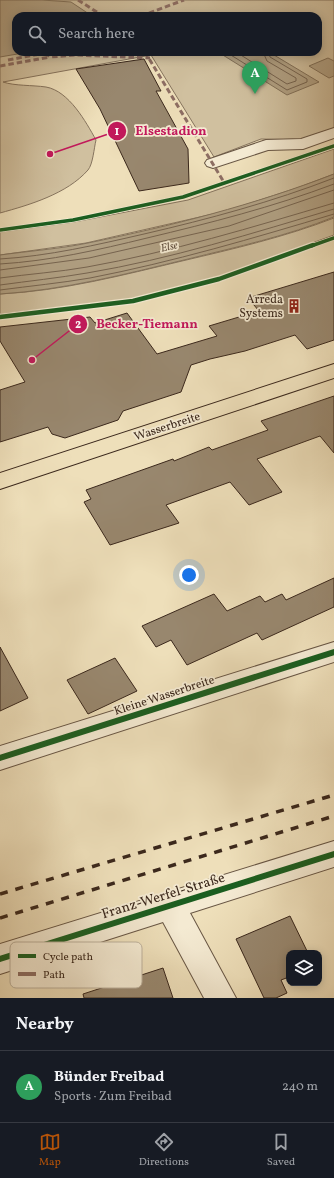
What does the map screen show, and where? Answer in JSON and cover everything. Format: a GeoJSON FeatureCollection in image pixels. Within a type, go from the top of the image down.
{"type":"FeatureCollection","features":[{"type":"Feature","properties":{"kind":"main road","name":"Wasserbreite"},"geometry":{"type":"LineString","coordinates":[[0,481],[334,370]]}},
{"type":"Feature","properties":{"kind":"street"},"geometry":{"type":"LineString","coordinates":[[213,163],[266,145],[303,144],[334,133]]}},
{"type":"Feature","properties":{"kind":"street","name":"Kleine Wasserbreite"},"geometry":{"type":"LineString","coordinates":[[0,758],[334,652]]}},
{"type":"Feature","properties":{"kind":"street","name":"Franz-Werfel-Straße"},"geometry":{"type":"LineString","coordinates":[[54,942],[334,854]]}},
{"type":"Feature","properties":{"kind":"street"},"geometry":{"type":"LineString","coordinates":[[170,905],[221,998]]}},
{"type":"Feature","properties":{"kind":"street","name":"Franz-Werfel-Straße"},"geometry":{"type":"LineString","coordinates":[[0,959],[10,956]]}},
{"type":"Feature","properties":{"kind":"path"},"geometry":{"type":"LineString","coordinates":[[0,230],[73,220],[183,197],[287,163]]}},
{"type":"Feature","properties":{"kind":"shaded area"},"geometry":{"type":"Polygon","coordinates":[[[0,0],[334,0],[334,129],[305,140],[261,139],[214,157],[152,56],[322,56],[322,12],[12,12],[12,56],[146,56],[3,82],[18,85],[46,87],[62,94],[82,116],[96,140],[92,160],[88,170],[69,186],[59,192],[47,198],[0,213],[0,0]]]}},
{"type":"Feature","properties":{"kind":"shaded area"},"geometry":{"type":"Polygon","coordinates":[[[334,149],[334,174],[297,188],[226,211],[86,243],[0,255],[0,232],[74,222],[188,200],[334,149]]]}},
{"type":"Feature","properties":{"kind":"shaded area"},"geometry":{"type":"Polygon","coordinates":[[[334,218],[334,235],[216,278],[133,300],[0,314],[0,294],[46,290],[115,277],[259,242],[334,218]]]}},
{"type":"Feature","properties":{"kind":"water"},"geometry":{"type":"Polygon","coordinates":[[[0,0],[71,2],[86,12],[12,12],[12,55],[0,57],[0,0]]]}},
{"type":"Feature","properties":{"kind":"water"},"geometry":{"type":"Polygon","coordinates":[[[224,56],[276,56],[319,82],[287,95],[224,56]]]}},
{"type":"Feature","properties":{"kind":"water"},"geometry":{"type":"Polygon","coordinates":[[[328,58],[334,61],[334,76],[329,78],[309,66],[328,58]]]}},
{"type":"Feature","properties":{"kind":"water","name":"Else"},"geometry":{"type":"Polygon","coordinates":[[[334,174],[334,217],[316,224],[243,245],[118,276],[48,289],[0,294],[0,255],[77,245],[212,214],[334,174]]]}},
{"type":"Feature","properties":{"kind":"building"},"geometry":{"type":"Polygon","coordinates":[[[144,59],[161,91],[156,91],[188,149],[189,183],[139,191],[100,109],[76,69],[144,59]]]}},
{"type":"Feature","properties":{"kind":"building"},"geometry":{"type":"Polygon","coordinates":[[[334,272],[334,340],[307,349],[295,335],[245,351],[210,359],[191,365],[181,392],[123,411],[118,420],[65,438],[52,434],[48,427],[0,442],[0,390],[25,382],[0,341],[0,327],[90,317],[95,323],[127,313],[157,354],[217,336],[209,326],[259,311],[248,298],[334,272]]]}},
{"type":"Feature","properties":{"kind":"building"},"geometry":{"type":"Polygon","coordinates":[[[334,396],[334,453],[320,436],[257,459],[282,492],[249,505],[230,482],[166,505],[179,523],[110,545],[84,502],[91,499],[86,490],[173,459],[174,461],[209,447],[212,450],[268,430],[261,421],[334,396]]]}},
{"type":"Feature","properties":{"kind":"building"},"geometry":{"type":"Polygon","coordinates":[[[334,578],[334,607],[262,640],[257,633],[187,665],[171,640],[156,647],[142,626],[214,594],[227,611],[260,596],[265,602],[282,594],[286,600],[334,578]]]}},
{"type":"Feature","properties":{"kind":"building"},"geometry":{"type":"Polygon","coordinates":[[[0,647],[28,698],[0,711],[0,647]]]}},
{"type":"Feature","properties":{"kind":"building"},"geometry":{"type":"Polygon","coordinates":[[[115,658],[137,691],[88,714],[67,680],[115,658]]]}},
{"type":"Feature","properties":{"kind":"building"},"geometry":{"type":"Polygon","coordinates":[[[290,916],[307,950],[286,950],[286,978],[281,980],[287,993],[276,998],[264,998],[236,939],[290,916]]]}},
{"type":"Feature","properties":{"kind":"building"},"geometry":{"type":"Polygon","coordinates":[[[163,968],[173,998],[84,998],[83,994],[101,988],[142,988],[142,975],[163,968]]]}},
{"type":"Feature","properties":{"kind":"railway"},"geometry":{"type":"LineString","coordinates":[[0,894],[334,795]]}},
{"type":"Feature","properties":{"kind":"railway"},"geometry":{"type":"LineString","coordinates":[[0,918],[334,816]]}},
{"type":"Feature","properties":{"kind":"marked path"},"geometry":{"type":"LineString","coordinates":[[78,0],[97,12]]}},
{"type":"Feature","properties":{"kind":"marked path"},"geometry":{"type":"LineString","coordinates":[[152,12],[184,0]]}},
{"type":"Feature","properties":{"kind":"marked path"},"geometry":{"type":"LineString","coordinates":[[8,60],[29,56]]}},
{"type":"Feature","properties":{"kind":"marked path"},"geometry":{"type":"LineString","coordinates":[[49,56],[62,56]]}},
{"type":"Feature","properties":{"kind":"marked path"},"geometry":{"type":"LineString","coordinates":[[100,56],[150,58]]}},
{"type":"Feature","properties":{"kind":"marked path"},"geometry":{"type":"LineString","coordinates":[[147,56],[225,184]]}},
{"type":"Feature","properties":{"kind":"marked path"},"geometry":{"type":"LineString","coordinates":[[0,66],[50,57]]}},
{"type":"Feature","properties":{"kind":"cycle path"},"geometry":{"type":"LineString","coordinates":[[0,230],[73,220],[183,197],[334,146]]}},
{"type":"Feature","properties":{"kind":"cycle path"},"geometry":{"type":"LineString","coordinates":[[0,317],[133,301],[219,279],[334,238]]}},
{"type":"Feature","properties":{"kind":"cycle path"},"geometry":{"type":"LineString","coordinates":[[0,758],[334,652]]}},
{"type":"Feature","properties":{"kind":"cycle path"},"geometry":{"type":"LineString","coordinates":[[54,942],[334,854]]}},
{"type":"Feature","properties":{"kind":"cycle path"},"geometry":{"type":"LineString","coordinates":[[0,959],[10,956]]}},
{"type":"Feature","properties":{"kind":"place","name":"Bünder Freibad"},"geometry":{"type":"Point","coordinates":[255,94]}},
{"type":"Feature","properties":{"kind":"place","name":"Elsestadion"},"geometry":{"type":"Point","coordinates":[50,154]}},
{"type":"Feature","properties":{"kind":"place","name":"Arreda Systems"},"geometry":{"type":"Point","coordinates":[294,306]}},
{"type":"Feature","properties":{"kind":"place","name":"Becker-Tiemann"},"geometry":{"type":"Point","coordinates":[32,360]}}]}
